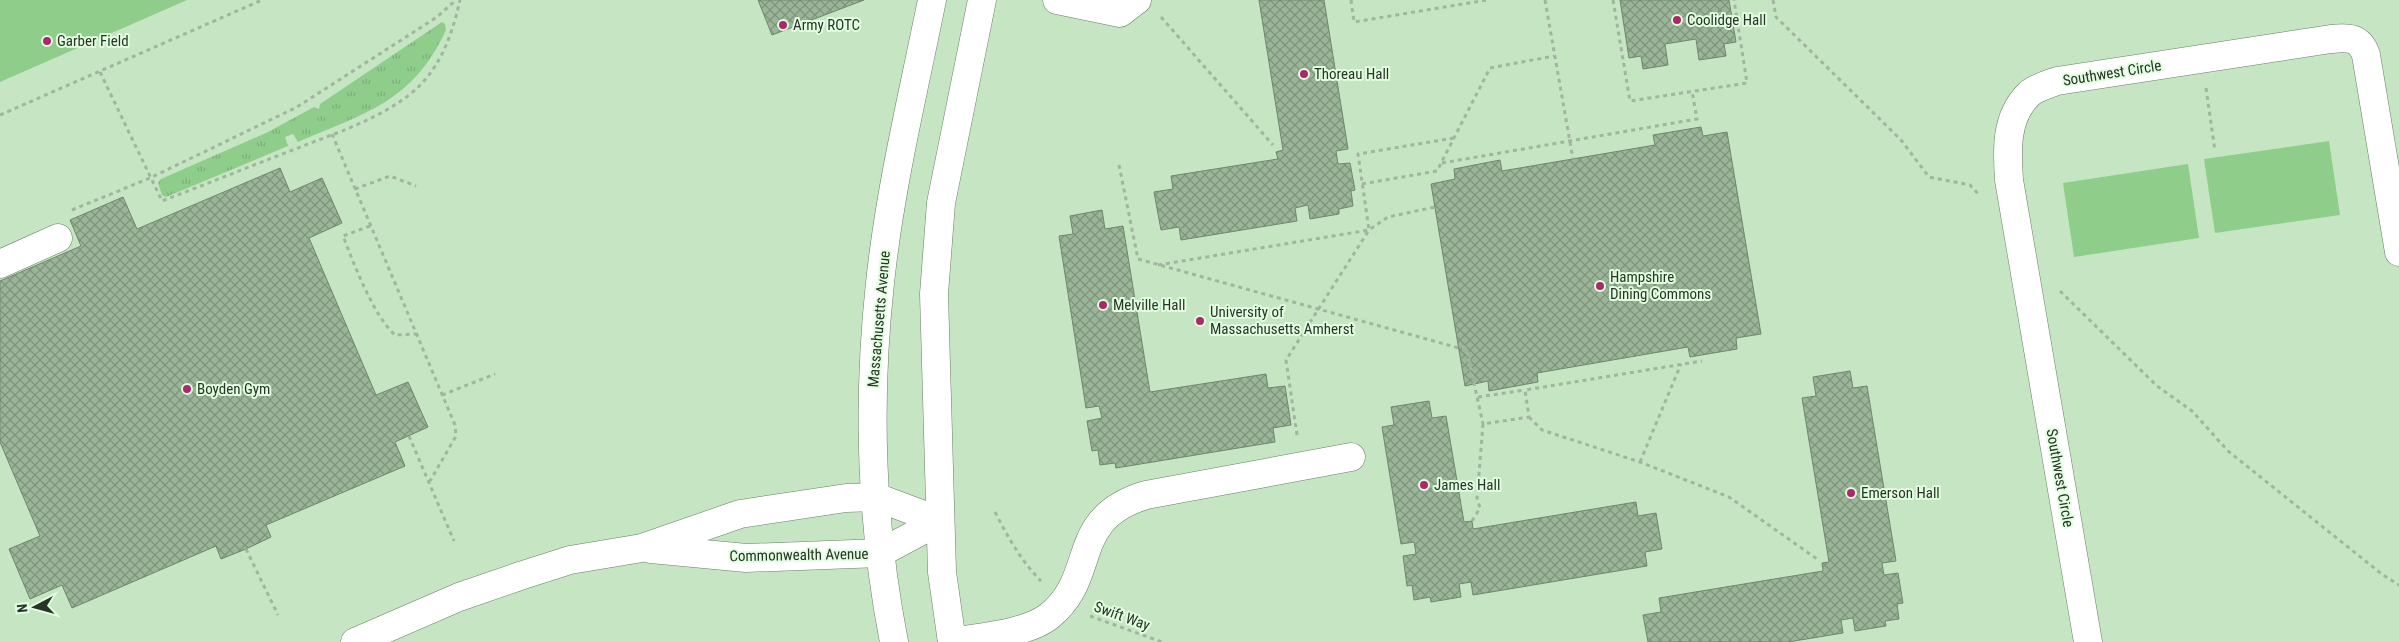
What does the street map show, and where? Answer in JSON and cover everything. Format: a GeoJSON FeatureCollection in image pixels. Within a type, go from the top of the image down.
{"type":"FeatureCollection","features":[{"type":"Feature","properties":{"kind":"main road","name":"Massachusetts Avenue"},"geometry":{"type":"LineString","coordinates":[[894,642],[880,553],[872,458],[872,398],[880,283],[886,233],[932,0]]}},
{"type":"Feature","properties":{"kind":"main road"},"geometry":{"type":"LineString","coordinates":[[982,0],[941,203],[936,247],[934,294],[940,450],[942,572],[952,642],[1027,627],[1047,617],[1076,583],[1087,545],[1095,529],[1109,512],[1129,500],[1146,495],[1351,457]]}},
{"type":"Feature","properties":{"kind":"main road"},"geometry":{"type":"LineString","coordinates":[[1057,0],[1120,13],[1148,7]]}},
{"type":"Feature","properties":{"kind":"main road","name":"Southwest Circle"},"geometry":{"type":"LineString","coordinates":[[2088,642],[2009,180],[2006,146],[2018,110],[2029,93],[2057,81],[2331,38],[2353,38],[2363,46],[2399,252]]}},
{"type":"Feature","properties":{"kind":"main road"},"geometry":{"type":"LineString","coordinates":[[0,264],[58,238]]}},
{"type":"Feature","properties":{"kind":"main road","name":"Commonwealth Avenue"},"geometry":{"type":"LineString","coordinates":[[355,642],[459,597],[522,575],[570,560],[642,548],[740,514],[846,498],[876,497],[940,521]]}},
{"type":"Feature","properties":{"kind":"main road","name":"Commonwealth Avenue"},"geometry":{"type":"LineString","coordinates":[[642,548],[746,558],[880,553],[940,521]]}},
{"type":"Feature","properties":{"kind":"path"},"geometry":{"type":"LineString","coordinates":[[0,115],[262,0]]}},
{"type":"Feature","properties":{"kind":"path"},"geometry":{"type":"LineString","coordinates":[[71,211],[150,178],[297,107],[437,17],[456,0]]}},
{"type":"Feature","properties":{"kind":"path"},"geometry":{"type":"LineString","coordinates":[[100,72],[162,201],[332,134],[391,106],[410,94],[423,81],[447,45],[460,0]]}},
{"type":"Feature","properties":{"kind":"path"},"geometry":{"type":"LineString","coordinates":[[1350,0],[1354,22],[1487,0]]}},
{"type":"Feature","properties":{"kind":"path"},"geometry":{"type":"LineString","coordinates":[[1544,0],[1572,159]]}},
{"type":"Feature","properties":{"kind":"path"},"geometry":{"type":"LineString","coordinates":[[1613,0],[1630,101],[1747,83],[1734,0]]}},
{"type":"Feature","properties":{"kind":"path"},"geometry":{"type":"LineString","coordinates":[[1773,0],[1776,17],[1901,140],[1929,176],[1970,185],[1982,198]]}},
{"type":"Feature","properties":{"kind":"path"},"geometry":{"type":"LineString","coordinates":[[1148,7],[1273,145]]}},
{"type":"Feature","properties":{"kind":"path"},"geometry":{"type":"LineString","coordinates":[[1362,184],[1437,171],[1490,68],[1554,56]]}},
{"type":"Feature","properties":{"kind":"path"},"geometry":{"type":"LineString","coordinates":[[2202,58],[2215,151]]}},
{"type":"Feature","properties":{"kind":"path"},"geometry":{"type":"LineString","coordinates":[[1442,163],[1697,119],[1692,91]]}},
{"type":"Feature","properties":{"kind":"path"},"geometry":{"type":"LineString","coordinates":[[332,134],[453,417],[456,436],[430,480]]}},
{"type":"Feature","properties":{"kind":"path"},"geometry":{"type":"LineString","coordinates":[[1369,230],[1358,154],[1454,138]]}},
{"type":"Feature","properties":{"kind":"path"},"geometry":{"type":"LineString","coordinates":[[1119,165],[1138,259],[1317,310],[1459,348],[1466,347],[1483,424],[1477,498],[1480,508],[1472,521]]}},
{"type":"Feature","properties":{"kind":"path"},"geometry":{"type":"LineString","coordinates":[[355,189],[390,176],[416,186]]}},
{"type":"Feature","properties":{"kind":"path"},"geometry":{"type":"LineString","coordinates":[[1304,436],[1298,437],[1286,360],[1369,230],[1388,217],[1435,207]]}},
{"type":"Feature","properties":{"kind":"path"},"geometry":{"type":"LineString","coordinates":[[370,226],[343,236],[348,248],[376,311],[387,328],[395,335],[416,334]]}},
{"type":"Feature","properties":{"kind":"path"},"geometry":{"type":"LineString","coordinates":[[1155,265],[1369,230]]}},
{"type":"Feature","properties":{"kind":"path"},"geometry":{"type":"LineString","coordinates":[[2055,286],[2157,386],[2192,411],[2228,451],[2383,575],[2399,584]]}},
{"type":"Feature","properties":{"kind":"path"},"geometry":{"type":"LineString","coordinates":[[1478,397],[1702,361]]}},
{"type":"Feature","properties":{"kind":"path"},"geometry":{"type":"LineString","coordinates":[[1640,462],[1681,364]]}},
{"type":"Feature","properties":{"kind":"path"},"geometry":{"type":"LineString","coordinates":[[442,395],[495,374]]}},
{"type":"Feature","properties":{"kind":"path"},"geometry":{"type":"LineString","coordinates":[[1525,390],[1529,417],[1542,430],[1640,462],[1729,497],[1817,559]]}},
{"type":"Feature","properties":{"kind":"path"},"geometry":{"type":"LineString","coordinates":[[1483,424],[1529,417]]}},
{"type":"Feature","properties":{"kind":"path"},"geometry":{"type":"LineString","coordinates":[[409,436],[430,480],[454,540]]}},
{"type":"Feature","properties":{"kind":"path"},"geometry":{"type":"LineString","coordinates":[[995,512],[1028,569],[1047,587]]}},
{"type":"Feature","properties":{"kind":"path"},"geometry":{"type":"LineString","coordinates":[[246,548],[278,615]]}},
{"type":"Feature","properties":{"kind":"path","name":"Swift Way"},"geometry":{"type":"LineString","coordinates":[[1088,616],[1162,642]]}},
{"type":"Feature","properties":{"kind":"shaded area","name":"University of Massachusetts Amherst"},"geometry":{"type":"Polygon","coordinates":[[[0,0],[2399,0],[2399,642],[0,642],[0,0]]]}},
{"type":"Feature","properties":{"kind":"green space","name":"Garber Field"},"geometry":{"type":"Polygon","coordinates":[[[0,0],[187,0],[0,82],[0,0]]]}},
{"type":"Feature","properties":{"kind":"green space"},"geometry":{"type":"Polygon","coordinates":[[[442,22],[445,24],[446,30],[433,54],[418,74],[385,102],[366,113],[298,142],[293,134],[285,137],[288,146],[166,197],[162,195],[158,183],[161,179],[268,132],[314,107],[319,109],[320,104],[442,22]]]}},
{"type":"Feature","properties":{"kind":"green space"},"geometry":{"type":"Polygon","coordinates":[[[2329,141],[2340,215],[2215,233],[2204,159],[2329,141]]]}},
{"type":"Feature","properties":{"kind":"green space"},"geometry":{"type":"Polygon","coordinates":[[[2188,164],[2199,238],[2074,257],[2063,183],[2188,164]]]}},
{"type":"Feature","properties":{"kind":"building","name":"Army ROTC"},"geometry":{"type":"Polygon","coordinates":[[[758,0],[864,0],[772,35],[758,0]]]}},
{"type":"Feature","properties":{"kind":"building","name":"Thoreau Hall"},"geometry":{"type":"Polygon","coordinates":[[[1259,0],[1324,0],[1348,149],[1336,151],[1338,164],[1350,163],[1355,190],[1351,191],[1353,206],[1339,209],[1339,214],[1310,219],[1308,205],[1295,208],[1297,221],[1181,240],[1179,227],[1161,230],[1154,192],[1173,189],[1171,176],[1278,159],[1276,152],[1283,150],[1259,0]]]}},
{"type":"Feature","properties":{"kind":"building","name":"Coolidge Hall"},"geometry":{"type":"Polygon","coordinates":[[[1620,0],[1729,0],[1736,42],[1724,44],[1726,56],[1699,60],[1696,39],[1665,44],[1668,65],[1643,69],[1641,56],[1629,58],[1620,0]]]}},
{"type":"Feature","properties":{"kind":"building","name":"Hampshire Dining Commons"},"geometry":{"type":"Polygon","coordinates":[[[1701,127],[1703,136],[1727,132],[1761,334],[1736,338],[1737,349],[1690,357],[1688,347],[1537,373],[1538,382],[1489,391],[1488,381],[1465,386],[1431,184],[1455,179],[1454,169],[1500,160],[1502,171],[1655,145],[1653,135],[1701,127]]]}},
{"type":"Feature","properties":{"kind":"building","name":"Boyden Gym"},"geometry":{"type":"Polygon","coordinates":[[[280,168],[290,192],[322,178],[342,223],[309,238],[376,395],[408,382],[428,427],[395,442],[405,466],[266,525],[271,537],[246,549],[221,559],[216,546],[72,608],[62,585],[30,599],[9,549],[40,536],[0,442],[0,281],[81,246],[70,220],[123,197],[137,229],[280,168]]]}},
{"type":"Feature","properties":{"kind":"building","name":"Melville Hall"},"geometry":{"type":"Polygon","coordinates":[[[1102,210],[1105,229],[1123,226],[1150,392],[1266,374],[1268,388],[1285,386],[1291,425],[1273,428],[1275,442],[1116,468],[1115,463],[1100,465],[1098,450],[1092,451],[1087,421],[1102,418],[1099,406],[1086,408],[1059,236],[1073,234],[1070,216],[1102,210]]]}},
{"type":"Feature","properties":{"kind":"building","name":"Emerson Hall"},"geometry":{"type":"Polygon","coordinates":[[[1850,371],[1853,388],[1867,386],[1896,561],[1882,563],[1884,575],[1898,573],[1903,603],[1897,604],[1899,619],[1885,621],[1886,626],[1855,631],[1853,618],[1841,620],[1843,633],[1788,642],[1648,642],[1643,615],[1661,612],[1659,598],[1823,571],[1822,563],[1829,562],[1802,398],[1816,396],[1813,377],[1850,371]]]}},
{"type":"Feature","properties":{"kind":"building","name":"James Hall"},"geometry":{"type":"Polygon","coordinates":[[[1429,401],[1432,418],[1446,416],[1464,522],[1472,521],[1473,529],[1636,502],[1638,516],[1656,513],[1662,549],[1645,552],[1647,566],[1473,595],[1471,582],[1459,584],[1461,597],[1431,602],[1430,597],[1414,600],[1412,585],[1407,586],[1403,556],[1416,554],[1414,542],[1401,544],[1382,427],[1394,425],[1391,407],[1429,401]]]}},
{"type":"Feature","properties":{"kind":"place","name":"Coolidge Hall"},"geometry":{"type":"Point","coordinates":[1677,20]}},
{"type":"Feature","properties":{"kind":"place","name":"Army ROTC"},"geometry":{"type":"Point","coordinates":[783,25]}},
{"type":"Feature","properties":{"kind":"place","name":"Garber Field"},"geometry":{"type":"Point","coordinates":[47,41]}},
{"type":"Feature","properties":{"kind":"place","name":"Thoreau Hall"},"geometry":{"type":"Point","coordinates":[1304,74]}},
{"type":"Feature","properties":{"kind":"place","name":"Hampshire Dining Commons"},"geometry":{"type":"Point","coordinates":[1600,286]}},
{"type":"Feature","properties":{"kind":"place","name":"Melville Hall"},"geometry":{"type":"Point","coordinates":[1103,305]}},
{"type":"Feature","properties":{"kind":"place","name":"University of Massachusetts Amherst"},"geometry":{"type":"Point","coordinates":[1200,321]}},
{"type":"Feature","properties":{"kind":"place","name":"Boyden Gym"},"geometry":{"type":"Point","coordinates":[187,389]}},
{"type":"Feature","properties":{"kind":"place","name":"James Hall"},"geometry":{"type":"Point","coordinates":[1424,485]}},
{"type":"Feature","properties":{"kind":"place","name":"Emerson Hall"},"geometry":{"type":"Point","coordinates":[1851,493]}}]}
